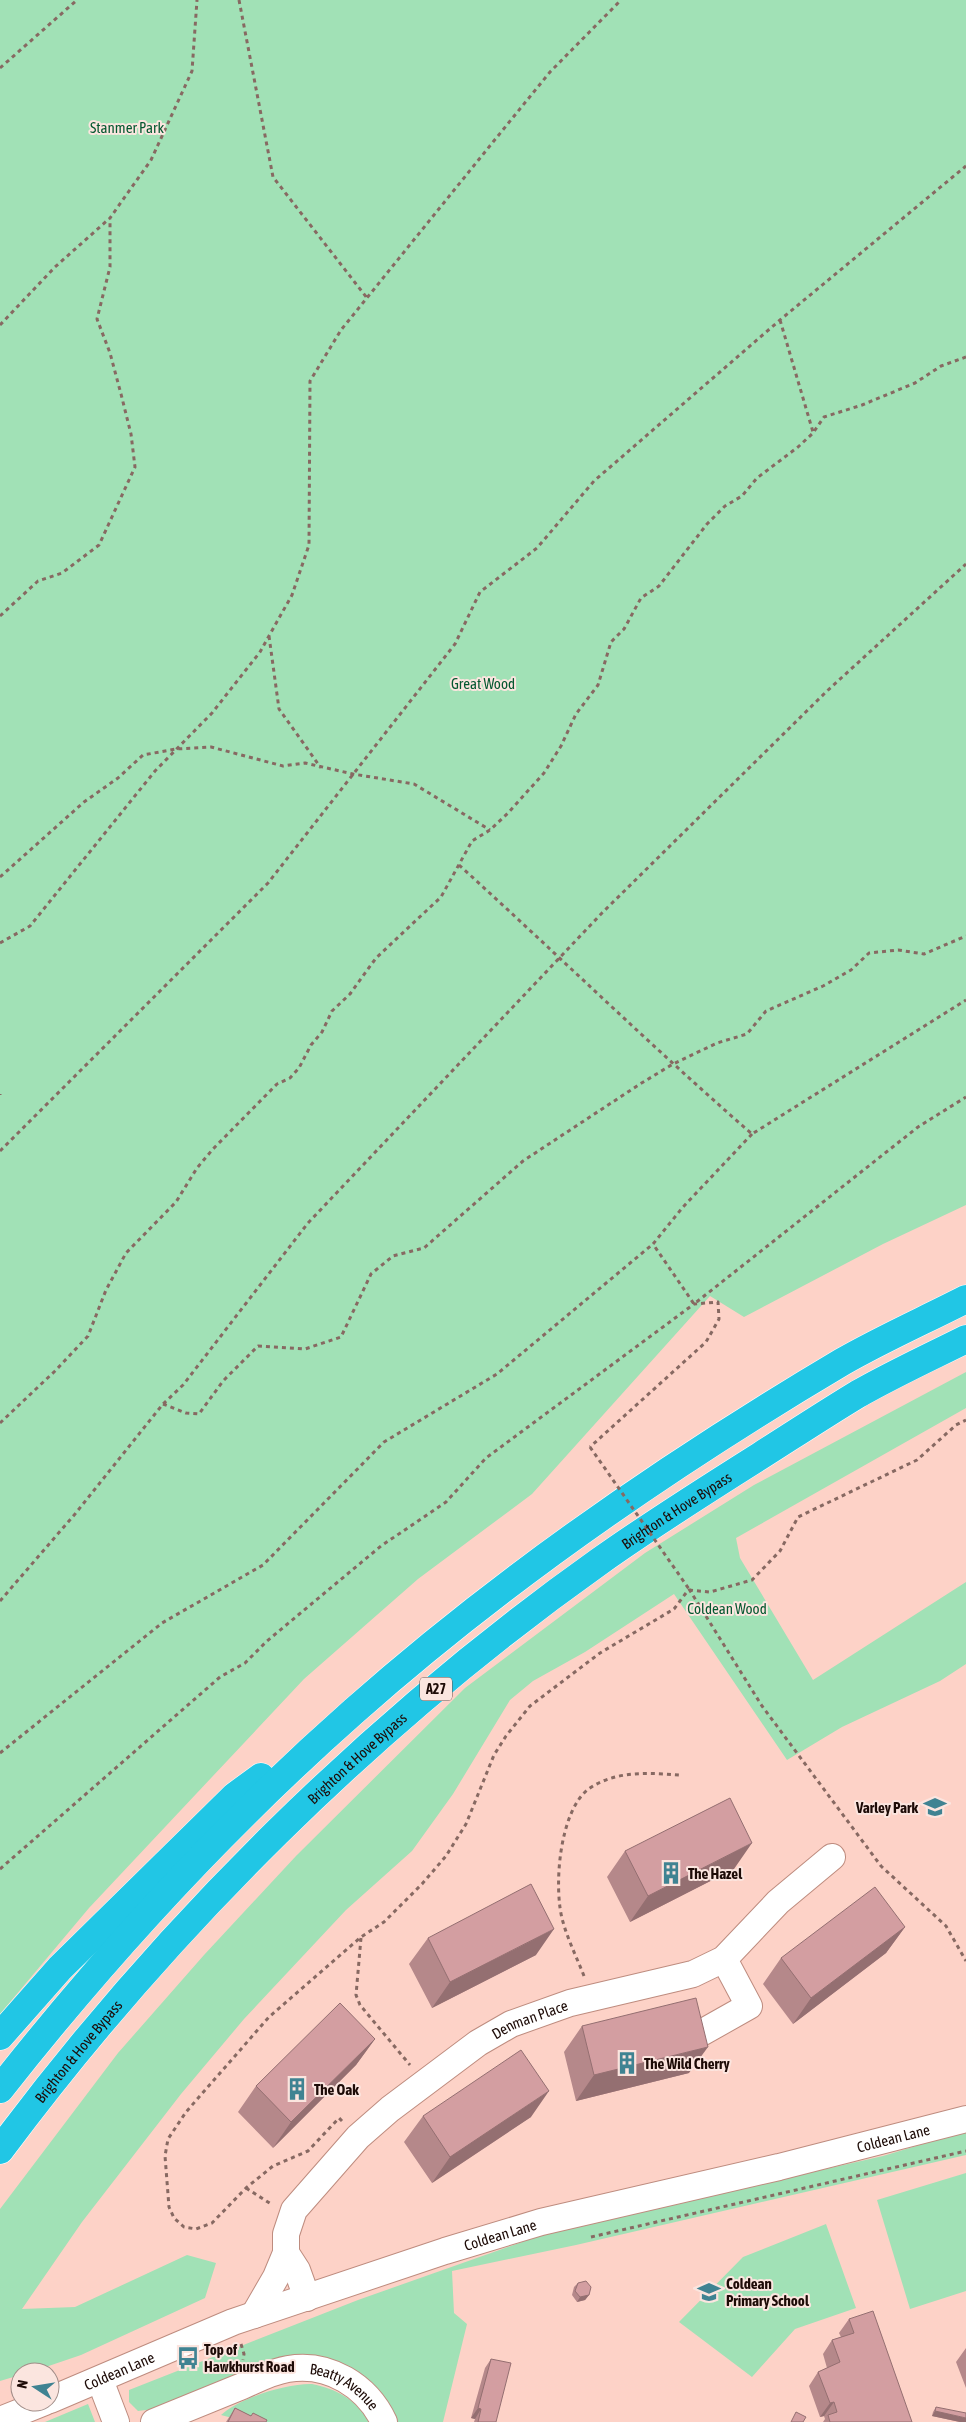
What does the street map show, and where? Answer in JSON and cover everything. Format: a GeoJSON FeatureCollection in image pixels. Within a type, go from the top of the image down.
{"type":"FeatureCollection","features":[{"type":"Feature","properties":{"kind":"highway","name":"A27"},"geometry":{"type":"LineString","coordinates":[[0,2088],[77,1994],[143,1919],[248,1811],[353,1712],[448,1632],[576,1534],[659,1477],[844,1361],[966,1299]]}},
{"type":"Feature","properties":{"kind":"highway","name":"Brighton & Hove Bypass"},"geometry":{"type":"LineString","coordinates":[[0,2150],[102,2021],[172,1943],[260,1851],[379,1737],[471,1660],[598,1562],[674,1510],[859,1394],[966,1339]]}},
{"type":"Feature","properties":{"kind":"highway","name":"A27"},"geometry":{"type":"LineString","coordinates":[[0,2036],[60,1968],[235,1796],[353,1712]]}},
{"type":"Feature","properties":{"kind":"street","name":"Denman Place"},"geometry":{"type":"LineString","coordinates":[[290,2216],[358,2136],[478,2043],[511,2024],[535,2014],[592,1998],[693,1974],[724,1959],[778,1902],[832,1857]]}},
{"type":"Feature","properties":{"kind":"street"},"geometry":{"type":"LineString","coordinates":[[694,2037],[749,2006],[724,1959]]}},
{"type":"Feature","properties":{"kind":"street","name":"Coldean Lane"},"geometry":{"type":"LineString","coordinates":[[60,2396],[254,2315],[541,2222],[778,2167],[966,2120]]}},
{"type":"Feature","properties":{"kind":"street"},"geometry":{"type":"LineString","coordinates":[[254,2315],[276,2277],[286,2253],[286,2234],[290,2216]]}},
{"type":"Feature","properties":{"kind":"street"},"geometry":{"type":"LineString","coordinates":[[286,2253],[297,2270],[307,2298]]}},
{"type":"Feature","properties":{"kind":"street","name":"Beatty Avenue"},"geometry":{"type":"LineString","coordinates":[[154,2422],[266,2376],[301,2368],[332,2373],[355,2385],[368,2397],[384,2422]]}},
{"type":"Feature","properties":{"kind":"street"},"geometry":{"type":"LineString","coordinates":[[100,2380],[116,2422]]}},
{"type":"Feature","properties":{"kind":"street"},"geometry":{"type":"LineString","coordinates":[[0,2420],[20,2412]]}},
{"type":"Feature","properties":{"kind":"path"},"geometry":{"type":"LineString","coordinates":[[0,68],[76,0]]}},
{"type":"Feature","properties":{"kind":"path"},"geometry":{"type":"LineString","coordinates":[[0,325],[55,267],[110,218],[151,160],[192,71],[196,0]]}},
{"type":"Feature","properties":{"kind":"path"},"geometry":{"type":"LineString","coordinates":[[239,0],[273,177],[367,298]]}},
{"type":"Feature","properties":{"kind":"path"},"geometry":{"type":"LineString","coordinates":[[0,943],[30,926],[155,771],[212,713],[260,652],[292,595],[308,545],[310,381],[341,330],[550,72],[621,0]]}},
{"type":"Feature","properties":{"kind":"path"},"geometry":{"type":"LineString","coordinates":[[0,1151],[268,884],[455,644],[480,592],[537,548],[594,481],[780,320],[966,166]]}},
{"type":"Feature","properties":{"kind":"path"},"geometry":{"type":"LineString","coordinates":[[0,616],[38,581],[62,573],[99,545],[135,467],[131,434],[121,394],[110,353],[97,319],[110,267],[110,218]]}},
{"type":"Feature","properties":{"kind":"path"},"geometry":{"type":"LineString","coordinates":[[780,320],[813,433]]}},
{"type":"Feature","properties":{"kind":"path"},"geometry":{"type":"LineString","coordinates":[[0,1423],[55,1371],[88,1336],[106,1290],[126,1253],[176,1202],[197,1168],[213,1149],[277,1084],[290,1078],[299,1068],[322,1032],[332,1011],[350,994],[376,958],[441,897],[472,841],[490,830],[544,773],[561,746],[576,714],[598,686],[611,642],[624,629],[641,598],[659,586],[688,547],[725,506],[742,496],[757,478],[798,447],[813,433],[824,417],[862,405],[915,383],[942,366],[966,358]]}},
{"type":"Feature","properties":{"kind":"path"},"geometry":{"type":"LineString","coordinates":[[0,1601],[76,1514],[163,1404],[183,1385],[308,1223],[602,912],[827,691],[966,564]]}},
{"type":"Feature","properties":{"kind":"path"},"geometry":{"type":"LineString","coordinates":[[269,635],[279,709],[321,768]]}},
{"type":"Feature","properties":{"kind":"path"},"geometry":{"type":"LineString","coordinates":[[0,877],[72,812],[118,778],[143,755],[176,749],[210,747],[283,766],[306,763],[321,768],[414,784],[490,830]]}},
{"type":"Feature","properties":{"kind":"path"},"geometry":{"type":"LineString","coordinates":[[458,865],[561,956],[672,1064],[752,1134]]}},
{"type":"Feature","properties":{"kind":"path"},"geometry":{"type":"LineString","coordinates":[[163,1404],[186,1413],[199,1414],[223,1381],[258,1346],[305,1349],[342,1337],[371,1274],[393,1256],[424,1248],[522,1161],[672,1064],[717,1043],[747,1034],[766,1011],[823,986],[851,970],[869,953],[898,950],[924,954],[966,936]]}},
{"type":"Feature","properties":{"kind":"path"},"geometry":{"type":"LineString","coordinates":[[0,1753],[162,1623],[263,1565],[384,1442],[497,1374],[653,1244],[683,1207],[752,1134],[966,1000]]}},
{"type":"Feature","properties":{"kind":"path"},"geometry":{"type":"LineString","coordinates":[[0,1869],[220,1677],[245,1663],[268,1641],[381,1546],[446,1502],[486,1458],[694,1304],[918,1127],[966,1097]]}},
{"type":"Feature","properties":{"kind":"path"},"geometry":{"type":"LineString","coordinates":[[653,1244],[694,1304]]}},
{"type":"Feature","properties":{"kind":"path"},"geometry":{"type":"LineString","coordinates":[[694,1304],[718,1302],[719,1319],[706,1342],[590,1447],[689,1590],[762,1706],[881,1866],[946,1926],[966,1961]]}},
{"type":"Feature","properties":{"kind":"path"},"geometry":{"type":"LineString","coordinates":[[689,1590],[710,1592],[752,1580],[780,1551],[798,1517],[917,1460],[956,1425],[966,1420]]}},
{"type":"Feature","properties":{"kind":"path"},"geometry":{"type":"LineString","coordinates":[[358,2136],[339,2118],[308,2151],[273,2166],[246,2188],[212,2223],[196,2229],[184,2227],[174,2218],[169,2207],[165,2156],[168,2139],[186,2112],[269,2017],[361,1937],[384,1922],[422,1884],[446,1856],[466,1824],[494,1756],[506,1736],[530,1706],[600,1653],[674,1609],[689,1590]]}},
{"type":"Feature","properties":{"kind":"path"},"geometry":{"type":"LineString","coordinates":[[592,1998],[563,1922],[559,1900],[562,1851],[565,1831],[572,1812],[590,1789],[613,1778],[637,1772],[680,1775]]}},
{"type":"Feature","properties":{"kind":"path"},"geometry":{"type":"LineString","coordinates":[[361,1937],[356,1995],[360,2005],[402,2058],[427,2081]]}},
{"type":"Feature","properties":{"kind":"path"},"geometry":{"type":"LineString","coordinates":[[589,2237],[966,2152]]}},
{"type":"Feature","properties":{"kind":"path"},"geometry":{"type":"LineString","coordinates":[[246,2188],[290,2216]]}},
{"type":"Feature","properties":{"kind":"green space","name":"Great Wood"},"geometry":{"type":"Polygon","coordinates":[[[0,0],[966,0],[966,1205],[883,1244],[744,1317],[710,1296],[532,1494],[418,1579],[304,1679],[89,1908],[0,2014],[0,0]]]}},
{"type":"Feature","properties":{"kind":"green space","name":"Coldean Wood"},"geometry":{"type":"Polygon","coordinates":[[[966,1372],[966,1408],[736,1538],[740,1558],[813,1680],[966,1582],[966,1664],[940,1681],[842,1727],[787,1760],[674,1594],[585,1652],[533,1681],[510,1700],[453,1794],[412,1851],[346,1910],[244,2019],[181,2094],[82,2222],[22,2309],[75,2307],[187,2255],[216,2263],[205,2298],[81,2355],[60,2362],[10,2362],[10,2378],[0,2381],[0,2209],[118,2053],[204,1955],[296,1856],[465,1688],[645,1553],[754,1485],[966,1372]]]}},
{"type":"Feature","properties":{"kind":"green space"},"geometry":{"type":"Polygon","coordinates":[[[966,2131],[966,2155],[576,2245],[452,2271],[454,2313],[467,2324],[443,2422],[397,2422],[344,2366],[154,2409],[138,2411],[129,2402],[129,2390],[358,2300],[553,2231],[883,2156],[966,2131]]]}},
{"type":"Feature","properties":{"kind":"green space"},"geometry":{"type":"Polygon","coordinates":[[[966,2173],[966,2291],[910,2309],[877,2200],[966,2173]]]}},
{"type":"Feature","properties":{"kind":"green space"},"geometry":{"type":"Polygon","coordinates":[[[826,2224],[856,2308],[795,2329],[752,2377],[679,2322],[743,2257],[826,2224]]]}},
{"type":"Feature","properties":{"kind":"green space"},"geometry":{"type":"Polygon","coordinates":[[[312,2384],[338,2392],[359,2407],[369,2422],[247,2422],[221,2415],[251,2397],[290,2386],[312,2384]]]}},
{"type":"Feature","properties":{"kind":"green space"},"geometry":{"type":"Polygon","coordinates":[[[88,2404],[95,2422],[45,2422],[88,2404]]]}},
{"type":"Feature","properties":{"kind":"building"},"geometry":{"type":"Polygon","coordinates":[[[730,1798],[752,1843],[648,1896],[625,1851],[730,1798]]]}},
{"type":"Feature","properties":{"kind":"building"},"geometry":{"type":"Polygon","coordinates":[[[531,1884],[554,1929],[450,1982],[428,1938],[531,1884]]]}},
{"type":"Feature","properties":{"kind":"building"},"geometry":{"type":"Polygon","coordinates":[[[875,1887],[905,1927],[811,1998],[781,1958],[875,1887]]]}},
{"type":"Feature","properties":{"kind":"building"},"geometry":{"type":"Polygon","coordinates":[[[696,1998],[708,2047],[594,2075],[582,2026],[696,1998]]]}},
{"type":"Feature","properties":{"kind":"building","name":"The Oak"},"geometry":{"type":"Polygon","coordinates":[[[340,2003],[375,2039],[291,2122],[256,2086],[340,2003]]]}},
{"type":"Feature","properties":{"kind":"building"},"geometry":{"type":"Polygon","coordinates":[[[521,2050],[549,2091],[450,2157],[423,2116],[521,2050]]]}},
{"type":"Feature","properties":{"kind":"building"},"geometry":{"type":"Polygon","coordinates":[[[586,2281],[591,2287],[589,2295],[580,2297],[575,2291],[578,2283],[586,2281]]]}},
{"type":"Feature","properties":{"kind":"building","name":"Coldean Primary School"},"geometry":{"type":"Polygon","coordinates":[[[873,2311],[912,2422],[830,2422],[828,2415],[837,2412],[834,2402],[830,2403],[818,2372],[840,2362],[832,2340],[854,2333],[849,2319],[873,2311]]]}},
{"type":"Feature","properties":{"kind":"building"},"geometry":{"type":"Polygon","coordinates":[[[491,2359],[511,2363],[496,2422],[478,2422],[481,2409],[478,2408],[491,2359]]]}},
{"type":"Feature","properties":{"kind":"building"},"geometry":{"type":"Polygon","coordinates":[[[936,2407],[966,2413],[966,2418],[935,2411],[936,2407]]]}},
{"type":"Feature","properties":{"kind":"building"},"geometry":{"type":"Polygon","coordinates":[[[235,2408],[251,2416],[253,2413],[267,2420],[266,2422],[228,2422],[235,2408]]]}},
{"type":"Feature","properties":{"kind":"building"},"geometry":{"type":"Polygon","coordinates":[[[796,2412],[806,2417],[803,2422],[791,2422],[796,2412]]]}},
{"type":"Feature","properties":{"kind":"place","name":"Varley Park"},"geometry":{"type":"Point","coordinates":[935,1807]}},
{"type":"Feature","properties":{"kind":"place","name":"The Hazel"},"geometry":{"type":"Point","coordinates":[671,1873]}},
{"type":"Feature","properties":{"kind":"place","name":"The Wild Cherry"},"geometry":{"type":"Point","coordinates":[627,2063]}},
{"type":"Feature","properties":{"kind":"place","name":"The Oak"},"geometry":{"type":"Point","coordinates":[297,2089]}},
{"type":"Feature","properties":{"kind":"place","name":"Coldean Primary School"},"geometry":{"type":"Point","coordinates":[709,2292]}},
{"type":"Feature","properties":{"kind":"place","name":"Top of Hawkhurst Road"},"geometry":{"type":"Point","coordinates":[188,2358]}},
{"type":"Feature","properties":{"kind":"park label","name":"Stanmer Park"},"geometry":{"type":"Point","coordinates":[127,127]}}]}
